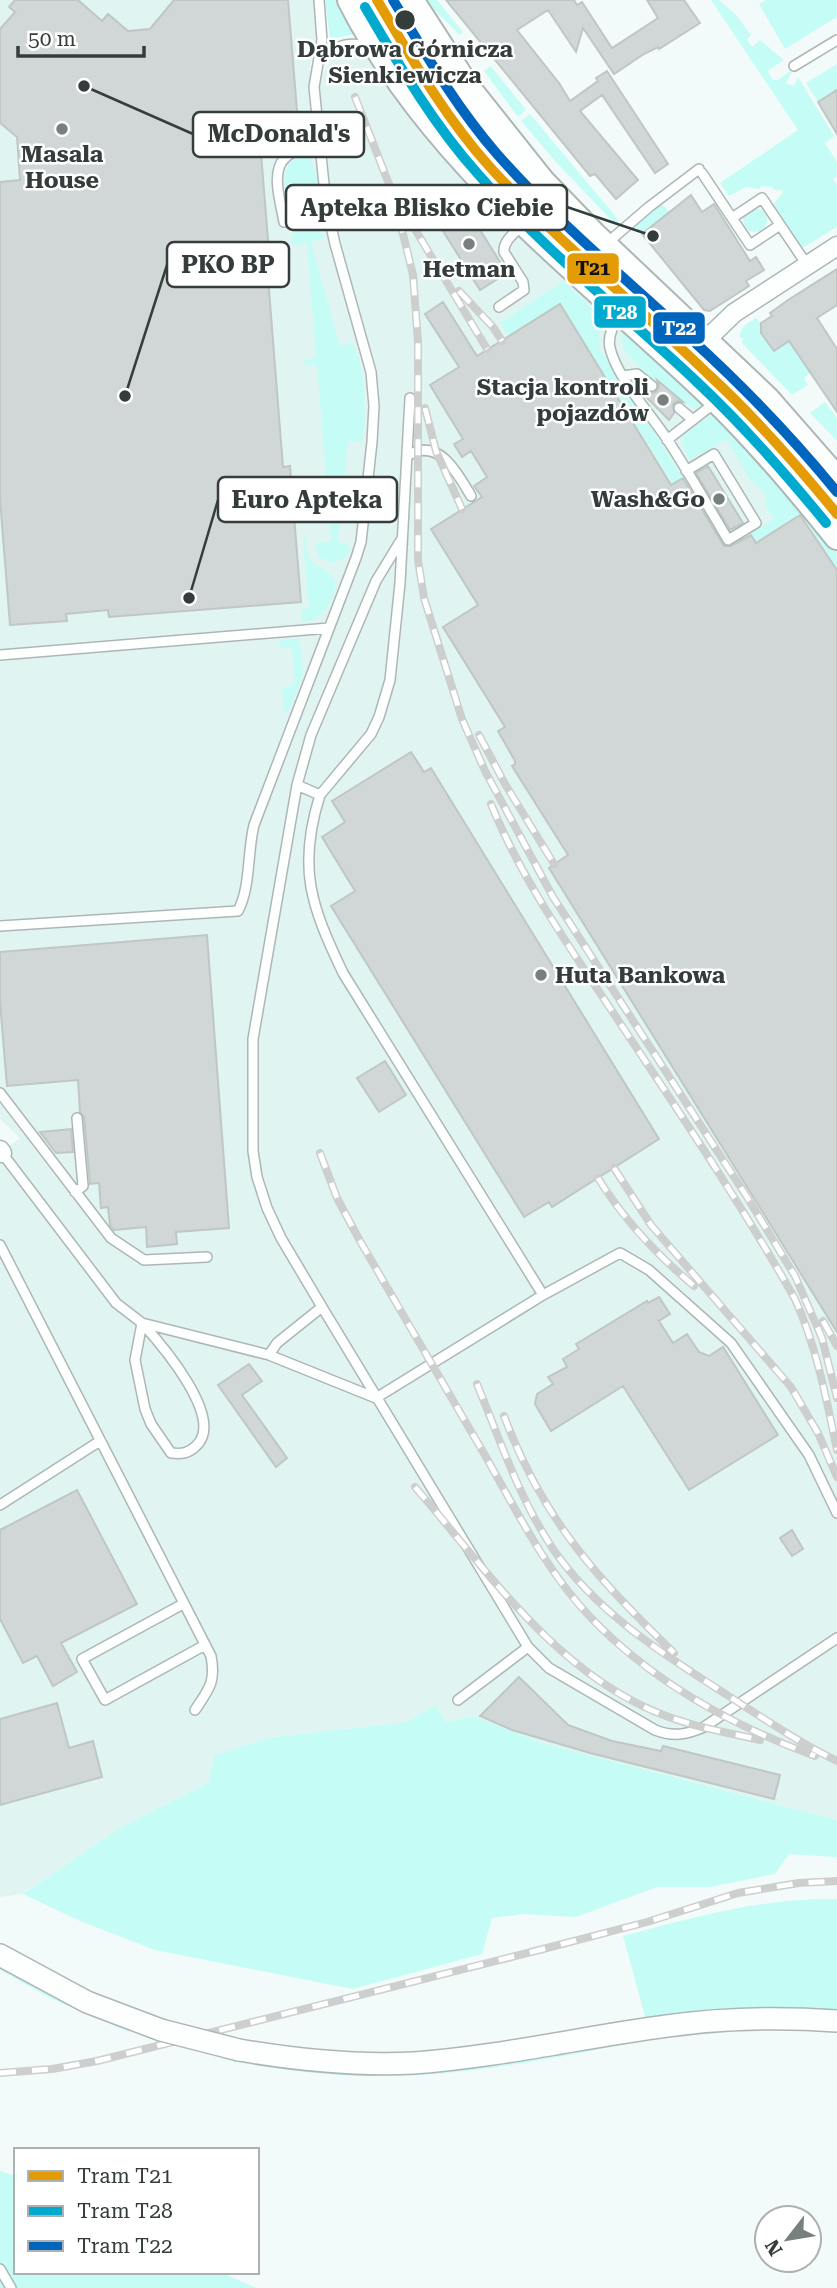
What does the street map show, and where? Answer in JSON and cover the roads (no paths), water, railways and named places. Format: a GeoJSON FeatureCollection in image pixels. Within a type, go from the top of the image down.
{"type":"FeatureCollection","features":[{"type":"Feature","properties":{"kind":"main road"},"geometry":{"type":"LineString","coordinates":[[350,0],[382,56],[442,138],[490,190],[717,401],[765,451],[837,537]]}},
{"type":"Feature","properties":{"kind":"main road"},"geometry":{"type":"LineString","coordinates":[[411,0],[496,126],[548,188],[782,415],[837,479]]}},
{"type":"Feature","properties":{"kind":"street"},"geometry":{"type":"LineString","coordinates":[[706,340],[734,313],[837,246]]}},
{"type":"Feature","properties":{"kind":"street"},"geometry":{"type":"LineString","coordinates":[[0,1955],[88,2002],[161,2030],[239,2050],[318,2061],[395,2064],[463,2058],[692,2023],[754,2018],[837,2021]]}},
{"type":"Feature","properties":{"kind":"lane"},"geometry":{"type":"LineString","coordinates":[[0,926],[238,911],[243,901],[254,825],[360,542],[374,406],[371,372],[328,216],[314,87],[322,40],[319,0]]}},
{"type":"Feature","properties":{"kind":"lane"},"geometry":{"type":"LineString","coordinates":[[794,66],[837,40]]}},
{"type":"Feature","properties":{"kind":"lane"},"geometry":{"type":"LineString","coordinates":[[320,61],[332,49],[346,44],[363,44],[382,56]]}},
{"type":"Feature","properties":{"kind":"lane"},"geometry":{"type":"LineString","coordinates":[[320,146],[297,149],[284,158],[279,165],[277,176],[278,198],[284,222],[328,216]]}},
{"type":"Feature","properties":{"kind":"lane"},"geometry":{"type":"LineString","coordinates":[[605,246],[649,206],[701,171],[750,245],[780,225]]}},
{"type":"Feature","properties":{"kind":"lane"},"geometry":{"type":"LineString","coordinates":[[732,218],[762,198],[807,265]]}},
{"type":"Feature","properties":{"kind":"lane"},"geometry":{"type":"LineString","coordinates":[[499,307],[524,290],[523,282],[504,252],[504,247],[525,223]]}},
{"type":"Feature","properties":{"kind":"lane"},"geometry":{"type":"LineString","coordinates":[[621,312],[608,344],[623,376],[667,440],[728,540],[756,523],[714,454],[686,471]]}},
{"type":"Feature","properties":{"kind":"lane"},"geometry":{"type":"LineString","coordinates":[[623,376],[637,374],[652,386]]}},
{"type":"Feature","properties":{"kind":"lane"},"geometry":{"type":"LineString","coordinates":[[410,398],[409,455],[393,666],[386,697],[371,734],[320,795],[312,819],[308,847],[310,887],[324,934],[343,973],[543,1295]]}},
{"type":"Feature","properties":{"kind":"lane"},"geometry":{"type":"LineString","coordinates":[[667,440],[717,401]]}},
{"type":"Feature","properties":{"kind":"lane"},"geometry":{"type":"LineString","coordinates":[[679,408],[693,420]]}},
{"type":"Feature","properties":{"kind":"lane"},"geometry":{"type":"LineString","coordinates":[[409,455],[418,449],[436,451],[455,469],[471,496]]}},
{"type":"Feature","properties":{"kind":"lane"},"geometry":{"type":"LineString","coordinates":[[402,537],[376,581],[311,735],[297,785],[253,1040],[253,1152],[257,1177],[267,1208],[321,1307],[528,1647],[549,1668],[655,1730],[668,1735],[681,1735],[704,1727],[837,1638]]}},
{"type":"Feature","properties":{"kind":"lane"},"geometry":{"type":"LineString","coordinates":[[0,655],[329,628]]}},
{"type":"Feature","properties":{"kind":"lane"},"geometry":{"type":"LineString","coordinates":[[297,785],[320,795]]}},
{"type":"Feature","properties":{"kind":"lane"},"geometry":{"type":"LineString","coordinates":[[0,1093],[111,1238],[144,1260],[207,1257]]}},
{"type":"Feature","properties":{"kind":"lane"},"geometry":{"type":"LineString","coordinates":[[75,1192],[83,1186],[77,1118]]}},
{"type":"Feature","properties":{"kind":"lane"},"geometry":{"type":"LineString","coordinates":[[1,1151],[117,1303],[142,1322],[178,1368],[197,1401],[204,1423],[202,1440],[183,1454],[171,1453],[159,1440],[145,1409],[135,1360],[142,1322]]}},
{"type":"Feature","properties":{"kind":"lane"},"geometry":{"type":"LineString","coordinates":[[0,1245],[211,1656],[214,1672],[211,1686],[195,1710]]}},
{"type":"Feature","properties":{"kind":"lane"},"geometry":{"type":"LineString","coordinates":[[376,1398],[543,1295],[620,1253],[649,1270],[724,1336],[809,1455],[837,1513]]}},
{"type":"Feature","properties":{"kind":"lane"},"geometry":{"type":"LineString","coordinates":[[269,1355],[277,1343],[321,1307]]}},
{"type":"Feature","properties":{"kind":"lane"},"geometry":{"type":"LineString","coordinates":[[142,1322],[269,1355],[376,1398]]}},
{"type":"Feature","properties":{"kind":"lane"},"geometry":{"type":"LineString","coordinates":[[0,1506],[100,1441]]}},
{"type":"Feature","properties":{"kind":"lane"},"geometry":{"type":"LineString","coordinates":[[183,1604],[82,1659],[105,1700],[205,1645]]}},
{"type":"Feature","properties":{"kind":"lane"},"geometry":{"type":"LineString","coordinates":[[457,1700],[528,1647]]}},
{"type":"Feature","properties":{"kind":"lane"},"geometry":{"type":"LineString","coordinates":[[0,2269],[11,2288]]}},
{"type":"Feature","properties":{"kind":"railway"},"geometry":{"type":"LineString","coordinates":[[355,97],[394,197],[413,275],[418,342],[418,560],[424,598],[462,719],[485,771],[553,897],[795,1276],[822,1338],[837,1398]]}},
{"type":"Feature","properties":{"kind":"railway"},"geometry":{"type":"LineString","coordinates":[[404,211],[487,349]]}},
{"type":"Feature","properties":{"kind":"railway"},"geometry":{"type":"LineString","coordinates":[[459,291],[493,327],[502,341]]}},
{"type":"Feature","properties":{"kind":"railway"},"geometry":{"type":"LineString","coordinates":[[425,408],[436,451],[462,509]]}},
{"type":"Feature","properties":{"kind":"railway"},"geometry":{"type":"LineString","coordinates":[[479,735],[505,784],[554,864]]}},
{"type":"Feature","properties":{"kind":"railway"},"geometry":{"type":"LineString","coordinates":[[491,804],[516,858],[546,910],[706,1154],[795,1299],[815,1355],[837,1450]]}},
{"type":"Feature","properties":{"kind":"railway"},"geometry":{"type":"LineString","coordinates":[[320,1153],[337,1198],[360,1241],[535,1543],[577,1603],[618,1643],[669,1683],[754,1731],[815,1756]]}},
{"type":"Feature","properties":{"kind":"railway"},"geometry":{"type":"LineString","coordinates":[[614,1168],[651,1225],[791,1387],[818,1433],[837,1477]]}},
{"type":"Feature","properties":{"kind":"railway"},"geometry":{"type":"LineString","coordinates":[[598,1178],[642,1236],[694,1286]]}},
{"type":"Feature","properties":{"kind":"railway"},"geometry":{"type":"LineString","coordinates":[[823,1321],[837,1346]]}},
{"type":"Feature","properties":{"kind":"railway"},"geometry":{"type":"LineString","coordinates":[[477,1384],[530,1510],[553,1549],[590,1593],[632,1631],[679,1664],[781,1730],[837,1761]]}},
{"type":"Feature","properties":{"kind":"railway"},"geometry":{"type":"LineString","coordinates":[[504,1416],[536,1486],[574,1545],[620,1598],[674,1653]]}},
{"type":"Feature","properties":{"kind":"railway"},"geometry":{"type":"LineString","coordinates":[[415,1487],[495,1583],[553,1644],[585,1670],[619,1693],[656,1712],[694,1725],[760,1740]]}},
{"type":"Feature","properties":{"kind":"railway"},"geometry":{"type":"LineString","coordinates":[[0,2073],[52,2069],[97,2061],[647,1922],[738,1893],[799,1883],[837,1881]]}},
{"type":"Feature","properties":{"kind":"tram line","name":"T21"},"geometry":{"type":"LineString","coordinates":[[377,0],[443,107],[489,166],[569,246],[742,407],[837,514]]}},
{"type":"Feature","properties":{"kind":"tram line","name":"T22"},"geometry":{"type":"LineString","coordinates":[[393,0],[455,99],[497,154],[567,226],[748,393],[837,492]]}},
{"type":"Feature","properties":{"kind":"tram line","name":"T28"},"geometry":{"type":"LineString","coordinates":[[365,7],[431,114],[503,202],[714,399],[796,486],[826,523]]}},
{"type":"Feature","properties":{"kind":"place","name":"Dąbrowa Górnicza Sienkiewicza"},"geometry":{"type":"Point","coordinates":[405,20]}},
{"type":"Feature","properties":{"kind":"place","name":"McDonald's"},"geometry":{"type":"Point","coordinates":[84,86]}},
{"type":"Feature","properties":{"kind":"place","name":"Masala House"},"geometry":{"type":"Point","coordinates":[62,129]}},
{"type":"Feature","properties":{"kind":"place","name":"Apteka Blisko Ciebie"},"geometry":{"type":"Point","coordinates":[653,236]}},
{"type":"Feature","properties":{"kind":"place","name":"Hetman"},"geometry":{"type":"Point","coordinates":[469,244]}},
{"type":"Feature","properties":{"kind":"place","name":"PKO BP"},"geometry":{"type":"Point","coordinates":[125,396]}},
{"type":"Feature","properties":{"kind":"place","name":"Stacja kontroli pojazdów"},"geometry":{"type":"Point","coordinates":[663,400]}},
{"type":"Feature","properties":{"kind":"place","name":"Wash&Go"},"geometry":{"type":"Point","coordinates":[719,499]}},
{"type":"Feature","properties":{"kind":"place","name":"Euro Apteka"},"geometry":{"type":"Point","coordinates":[189,598]}},
{"type":"Feature","properties":{"kind":"place","name":"Huta Bankowa"},"geometry":{"type":"Point","coordinates":[541,975]}}]}
